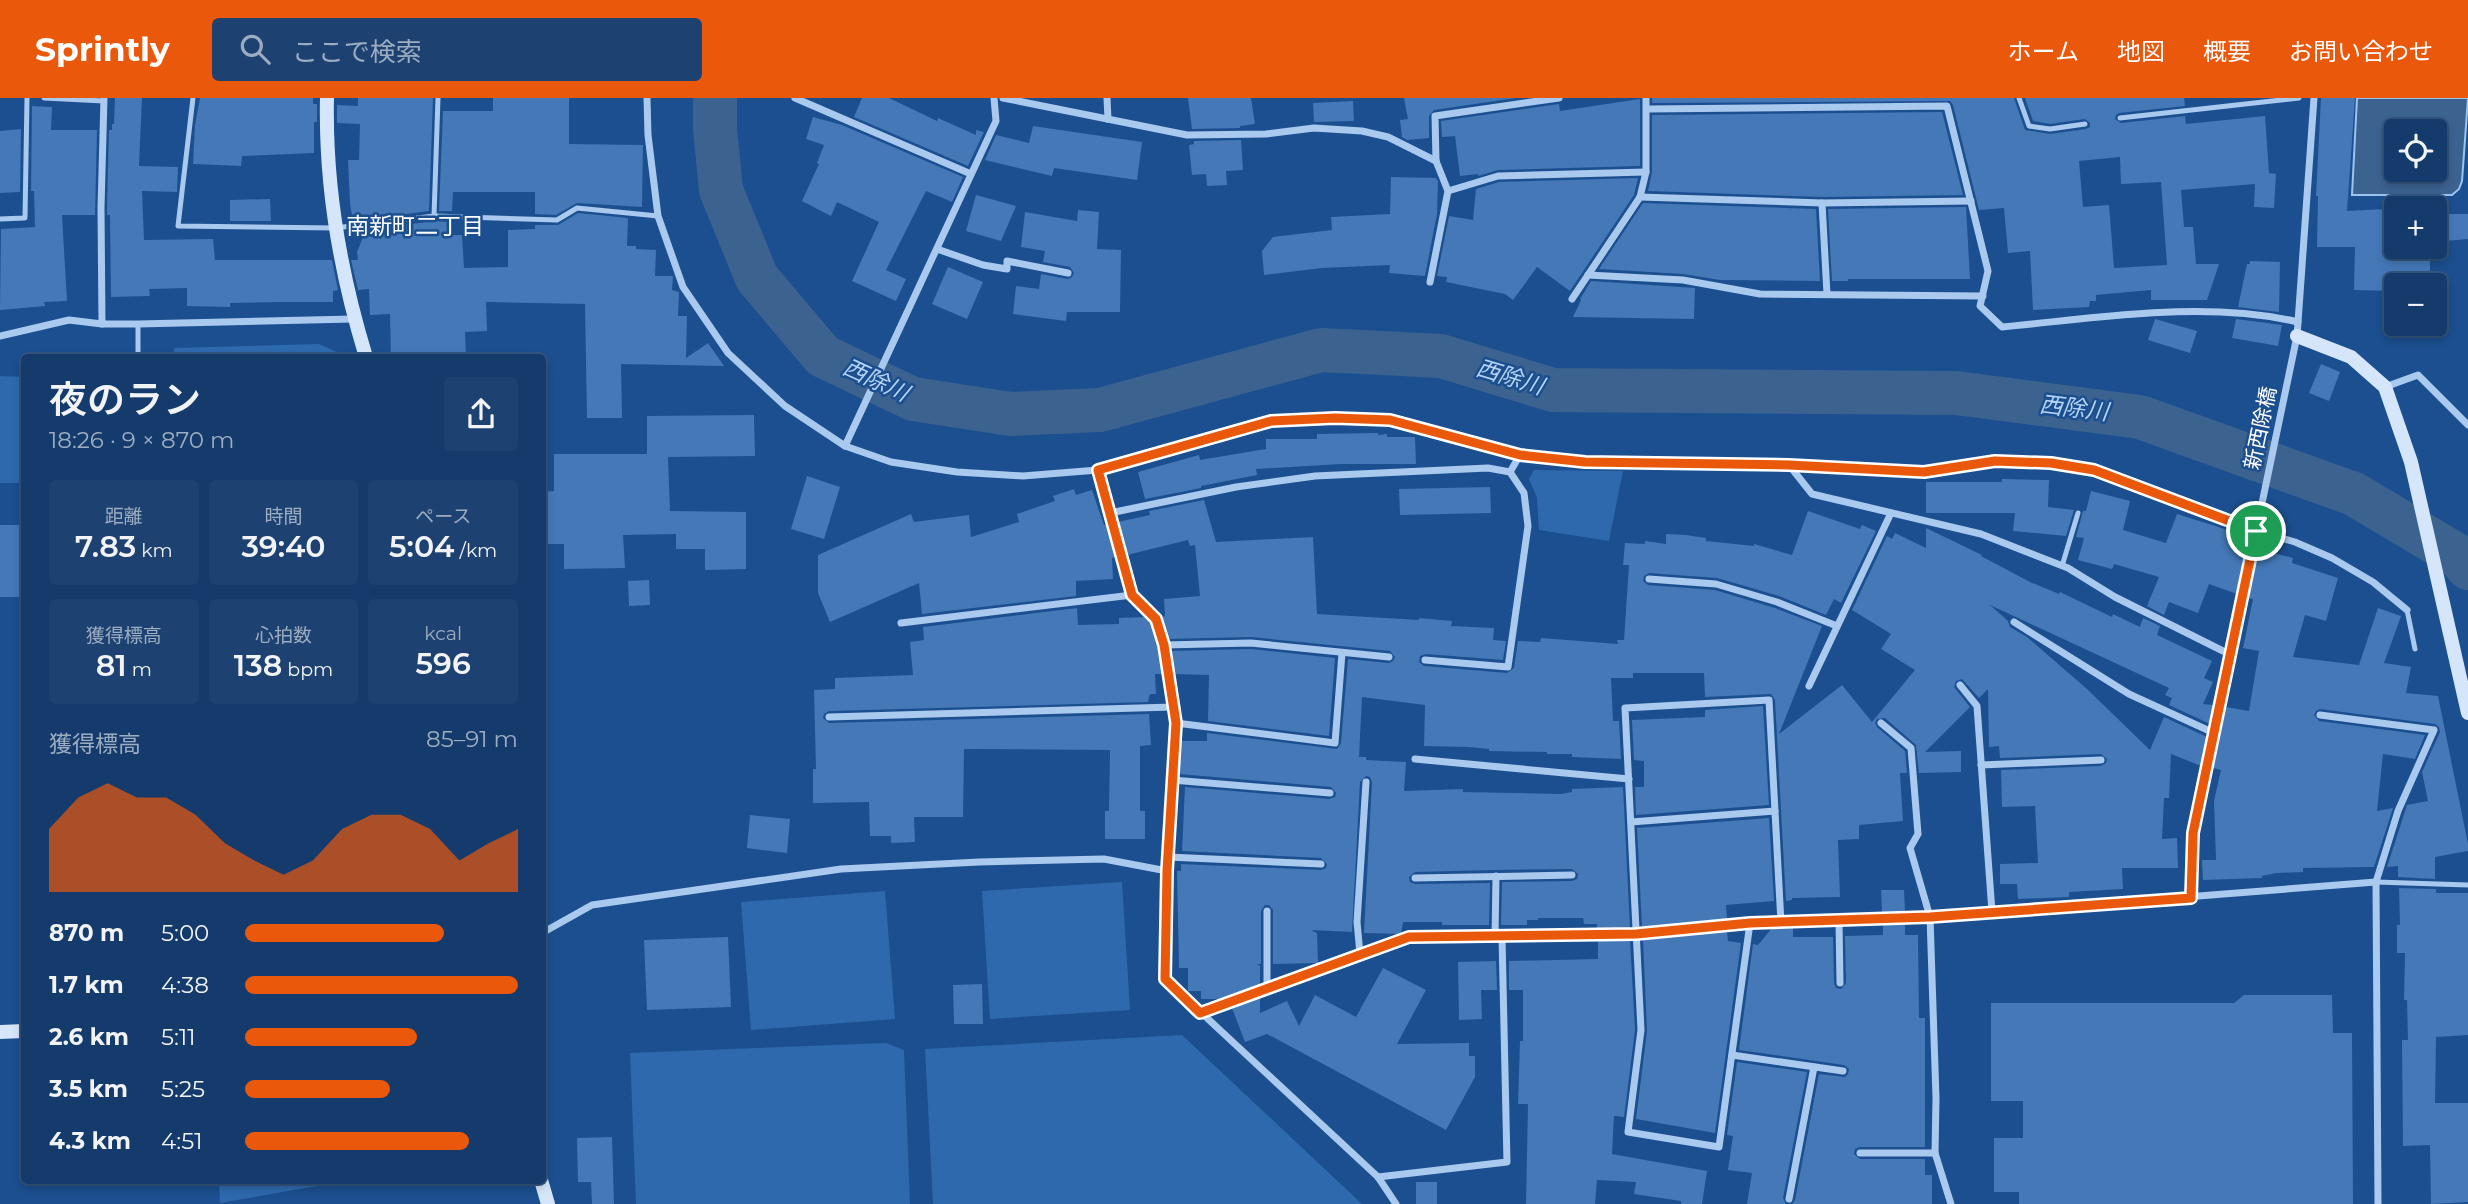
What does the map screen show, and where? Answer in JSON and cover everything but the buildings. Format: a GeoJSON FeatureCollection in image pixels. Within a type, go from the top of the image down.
{"type":"FeatureCollection","features":[{"type":"Feature","properties":{"kind":"street"},"geometry":{"type":"LineString","coordinates":[[327,98],[326,144],[339,258],[365,354]]}},
{"type":"Feature","properties":{"kind":"street"},"geometry":{"type":"LineString","coordinates":[[647,98],[648,135],[658,216],[682,287],[728,354],[785,406],[845,446],[891,462],[957,472],[1023,477],[1098,470],[1271,421],[1322,419],[1390,420],[1520,455],[1585,462],[1789,465],[1924,472],[1995,461],[2051,463],[2094,470],[2295,542],[2332,558],[2373,582],[2406,610]]}},
{"type":"Feature","properties":{"kind":"street"},"geometry":{"type":"LineString","coordinates":[[795,98],[971,174]]}},
{"type":"Feature","properties":{"kind":"street"},"geometry":{"type":"LineString","coordinates":[[845,446],[996,121],[994,98]]}},
{"type":"Feature","properties":{"kind":"street"},"geometry":{"type":"LineString","coordinates":[[1003,98],[1186,135],[1266,134],[1314,128],[1362,131],[1388,137],[1436,161]]}},
{"type":"Feature","properties":{"kind":"street"},"geometry":{"type":"LineString","coordinates":[[1107,98],[1108,119]]}},
{"type":"Feature","properties":{"kind":"street"},"geometry":{"type":"LineString","coordinates":[[1430,282],[1448,191],[1436,161],[1435,116],[1559,98]]}},
{"type":"Feature","properties":{"kind":"street"},"geometry":{"type":"LineString","coordinates":[[1572,299],[1640,197],[1646,172],[1646,98]]}},
{"type":"Feature","properties":{"kind":"street","name":"新西除橋"},"geometry":{"type":"LineString","coordinates":[[2191,898],[2193,833],[2298,329],[2314,98]]}},
{"type":"Feature","properties":{"kind":"street"},"geometry":{"type":"LineString","coordinates":[[102,324],[104,100]]}},
{"type":"Feature","properties":{"kind":"street"},"geometry":{"type":"LineString","coordinates":[[1648,109],[1947,106],[1988,271],[1980,306],[2002,327],[2144,314],[2237,311],[2265,314],[2351,357],[2385,387],[2412,462],[2468,713]]}},
{"type":"Feature","properties":{"kind":"street"},"geometry":{"type":"LineString","coordinates":[[1448,191],[1498,176],[1646,172]]}},
{"type":"Feature","properties":{"kind":"street"},"geometry":{"type":"LineString","coordinates":[[1640,197],[1822,203],[1971,201]]}},
{"type":"Feature","properties":{"kind":"street"},"geometry":{"type":"LineString","coordinates":[[1822,203],[1827,294]]}},
{"type":"Feature","properties":{"kind":"street"},"geometry":{"type":"LineString","coordinates":[[937,248],[984,265],[1007,270],[1007,261],[1068,273]]}},
{"type":"Feature","properties":{"kind":"street"},"geometry":{"type":"LineString","coordinates":[[1588,275],[1683,280],[1760,294],[1983,296]]}},
{"type":"Feature","properties":{"kind":"street"},"geometry":{"type":"LineString","coordinates":[[0,336],[69,320],[138,324],[354,319]]}},
{"type":"Feature","properties":{"kind":"street"},"geometry":{"type":"LineString","coordinates":[[2385,387],[2418,375],[2468,425]]}},
{"type":"Feature","properties":{"kind":"street"},"geometry":{"type":"LineString","coordinates":[[1510,472],[1520,455]]}},
{"type":"Feature","properties":{"kind":"street"},"geometry":{"type":"LineString","coordinates":[[1789,465],[1812,494],[1981,534],[2062,566],[2115,597],[2231,655]]}},
{"type":"Feature","properties":{"kind":"street"},"geometry":{"type":"LineString","coordinates":[[1110,513],[1236,487],[1315,476],[1488,468],[1510,472],[1524,493],[1528,526],[1508,667],[1425,660]]}},
{"type":"Feature","properties":{"kind":"street"},"geometry":{"type":"LineString","coordinates":[[1098,470],[1132,595],[1156,619],[1164,645],[1176,723],[1167,871],[1165,979],[1378,1177],[1396,1204]]}},
{"type":"Feature","properties":{"kind":"street"},"geometry":{"type":"LineString","coordinates":[[1809,686],[1891,513]]}},
{"type":"Feature","properties":{"kind":"street"},"geometry":{"type":"LineString","coordinates":[[1649,579],[1716,584],[1777,602],[1837,626]]}},
{"type":"Feature","properties":{"kind":"street"},"geometry":{"type":"LineString","coordinates":[[901,623],[1132,595]]}},
{"type":"Feature","properties":{"kind":"street"},"geometry":{"type":"LineString","coordinates":[[2014,622],[2129,694],[2214,733]]}},
{"type":"Feature","properties":{"kind":"street"},"geometry":{"type":"LineString","coordinates":[[1164,645],[1251,643],[1389,657]]}},
{"type":"Feature","properties":{"kind":"street"},"geometry":{"type":"LineString","coordinates":[[1176,723],[1335,743],[1342,653]]}},
{"type":"Feature","properties":{"kind":"street"},"geometry":{"type":"LineString","coordinates":[[1960,685],[1977,706],[1992,912]]}},
{"type":"Feature","properties":{"kind":"street"},"geometry":{"type":"LineString","coordinates":[[1750,923],[1718,1147],[1628,1132],[1641,1030],[1625,708],[1769,700],[1782,923]]}},
{"type":"Feature","properties":{"kind":"street"},"geometry":{"type":"LineString","coordinates":[[829,717],[1173,707]]}},
{"type":"Feature","properties":{"kind":"street"},"geometry":{"type":"LineString","coordinates":[[2320,715],[2434,730],[2398,810],[2376,882],[2378,1204]]}},
{"type":"Feature","properties":{"kind":"street"},"geometry":{"type":"LineString","coordinates":[[1881,723],[1911,748],[1918,834],[1910,848],[1930,917],[1936,1097],[1935,1153],[1951,1204]]}},
{"type":"Feature","properties":{"kind":"street"},"geometry":{"type":"LineString","coordinates":[[1415,759],[1629,779]]}},
{"type":"Feature","properties":{"kind":"street"},"geometry":{"type":"LineString","coordinates":[[1981,765],[2101,760]]}},
{"type":"Feature","properties":{"kind":"street"},"geometry":{"type":"LineString","coordinates":[[1172,780],[1330,793]]}},
{"type":"Feature","properties":{"kind":"street"},"geometry":{"type":"LineString","coordinates":[[1360,954],[1357,922],[1366,782]]}},
{"type":"Feature","properties":{"kind":"street"},"geometry":{"type":"LineString","coordinates":[[1631,822],[1775,810]]}},
{"type":"Feature","properties":{"kind":"street"},"geometry":{"type":"LineString","coordinates":[[1168,857],[1321,864]]}},
{"type":"Feature","properties":{"kind":"street"},"geometry":{"type":"LineString","coordinates":[[546,931],[592,905],[841,869],[1104,859],[1167,871]]}},
{"type":"Feature","properties":{"kind":"street"},"geometry":{"type":"LineString","coordinates":[[1415,878],[1572,875]]}},
{"type":"Feature","properties":{"kind":"street"},"geometry":{"type":"LineString","coordinates":[[1378,1177],[1507,1162],[1496,876]]}},
{"type":"Feature","properties":{"kind":"street"},"geometry":{"type":"LineString","coordinates":[[1200,1013],[1409,937],[1636,934],[1750,923],[1930,917],[2376,882]]}},
{"type":"Feature","properties":{"kind":"street"},"geometry":{"type":"LineString","coordinates":[[1267,911],[1267,988]]}},
{"type":"Feature","properties":{"kind":"street"},"geometry":{"type":"LineString","coordinates":[[1839,921],[1840,983]]}},
{"type":"Feature","properties":{"kind":"street"},"geometry":{"type":"LineString","coordinates":[[0,1032],[21,1031]]}},
{"type":"Feature","properties":{"kind":"street"},"geometry":{"type":"LineString","coordinates":[[1732,1055],[1843,1071]]}},
{"type":"Feature","properties":{"kind":"street"},"geometry":{"type":"LineString","coordinates":[[1789,1199],[1814,1067]]}},
{"type":"Feature","properties":{"kind":"street"},"geometry":{"type":"LineString","coordinates":[[1860,1153],[1935,1153]]}},
{"type":"Feature","properties":{"kind":"street"},"geometry":{"type":"LineString","coordinates":[[542,1184],[548,1204]]}},
{"type":"Feature","properties":{"kind":"lane"},"geometry":{"type":"LineString","coordinates":[[0,219],[25,218],[27,98]]}},
{"type":"Feature","properties":{"kind":"lane"},"geometry":{"type":"LineString","coordinates":[[44,98],[104,100]]}},
{"type":"Feature","properties":{"kind":"lane"},"geometry":{"type":"LineString","coordinates":[[193,98],[178,226],[335,228],[434,216],[557,220],[577,208],[658,216]]}},
{"type":"Feature","properties":{"kind":"lane"},"geometry":{"type":"LineString","coordinates":[[434,216],[438,98]]}},
{"type":"Feature","properties":{"kind":"lane"},"geometry":{"type":"LineString","coordinates":[[2019,98],[2029,126],[2050,129],[2085,124]]}},
{"type":"Feature","properties":{"kind":"lane"},"geometry":{"type":"LineString","coordinates":[[2120,118],[2299,98]]}},
{"type":"Feature","properties":{"kind":"lane"},"geometry":{"type":"LineString","coordinates":[[138,324],[138,354]]}},
{"type":"Feature","properties":{"kind":"lane"},"geometry":{"type":"LineString","coordinates":[[2062,566],[2078,513]]}},
{"type":"Feature","properties":{"kind":"lane"},"geometry":{"type":"LineString","coordinates":[[2406,610],[2416,649]]}},
{"type":"Feature","properties":{"kind":"lane"},"geometry":{"type":"LineString","coordinates":[[2376,882],[2468,885]]}},
{"type":"Feature","properties":{"kind":"shaded area"},"geometry":{"type":"Polygon","coordinates":[[[2357,98],[2468,98],[2462,181],[2459,189],[2452,195],[2352,195],[2357,98]]]}},
{"type":"Feature","properties":{"kind":"shaded area"},"geometry":{"type":"Polygon","coordinates":[[[319,344],[341,354],[174,354],[174,348],[319,344]]]}},
{"type":"Feature","properties":{"kind":"shaded area"},"geometry":{"type":"Polygon","coordinates":[[[0,376],[21,377],[21,483],[0,483],[0,376]]]}},
{"type":"Feature","properties":{"kind":"shaded area"},"geometry":{"type":"Polygon","coordinates":[[[1534,470],[1623,471],[1609,541],[1539,530],[1537,498],[1529,479],[1534,470]]]}},
{"type":"Feature","properties":{"kind":"shaded area"},"geometry":{"type":"Polygon","coordinates":[[[1122,882],[1130,1010],[990,1019],[982,891],[1122,882]]]}},
{"type":"Feature","properties":{"kind":"shaded area"},"geometry":{"type":"Polygon","coordinates":[[[885,891],[895,1019],[751,1030],[741,902],[885,891]]]}},
{"type":"Feature","properties":{"kind":"shaded area"},"geometry":{"type":"Polygon","coordinates":[[[1182,1035],[1362,1204],[933,1204],[925,1049],[1182,1035]]]}},
{"type":"Feature","properties":{"kind":"shaded area"},"geometry":{"type":"Polygon","coordinates":[[[886,1043],[904,1050],[910,1204],[636,1204],[630,1053],[886,1043]]]}},
{"type":"Feature","properties":{"kind":"shaded area"},"geometry":{"type":"Polygon","coordinates":[[[219,1184],[328,1184],[220,1203],[219,1184]]]}},
{"type":"Feature","properties":{"kind":"waterway","name":"西除川"},"geometry":{"type":"LineString","coordinates":[[715,98],[721,190],[757,278],[823,356],[913,399],[1011,414],[1100,410],[1321,350],[1441,356],[1553,390],[1956,393],[2140,417],[2354,494],[2458,556],[2468,568]]}},
{"type":"Feature","properties":{"kind":"district","name":"南新町二丁目"},"geometry":{"type":"Point","coordinates":[415,226]}},
{"type":"Feature","properties":{"kind":"route"},"geometry":{"type":"LineString","coordinates":[[1335,418],[1390,420],[1520,455],[1585,462],[1789,465],[1924,472],[1995,461],[2051,463],[2094,470],[2256,531],[2193,833],[2191,898],[1930,917],[1750,923],[1636,934],[1409,937],[1200,1013],[1165,979],[1167,871],[1176,723],[1164,645],[1156,619],[1132,595],[1098,470],[1271,421],[1335,418]]}}]}
